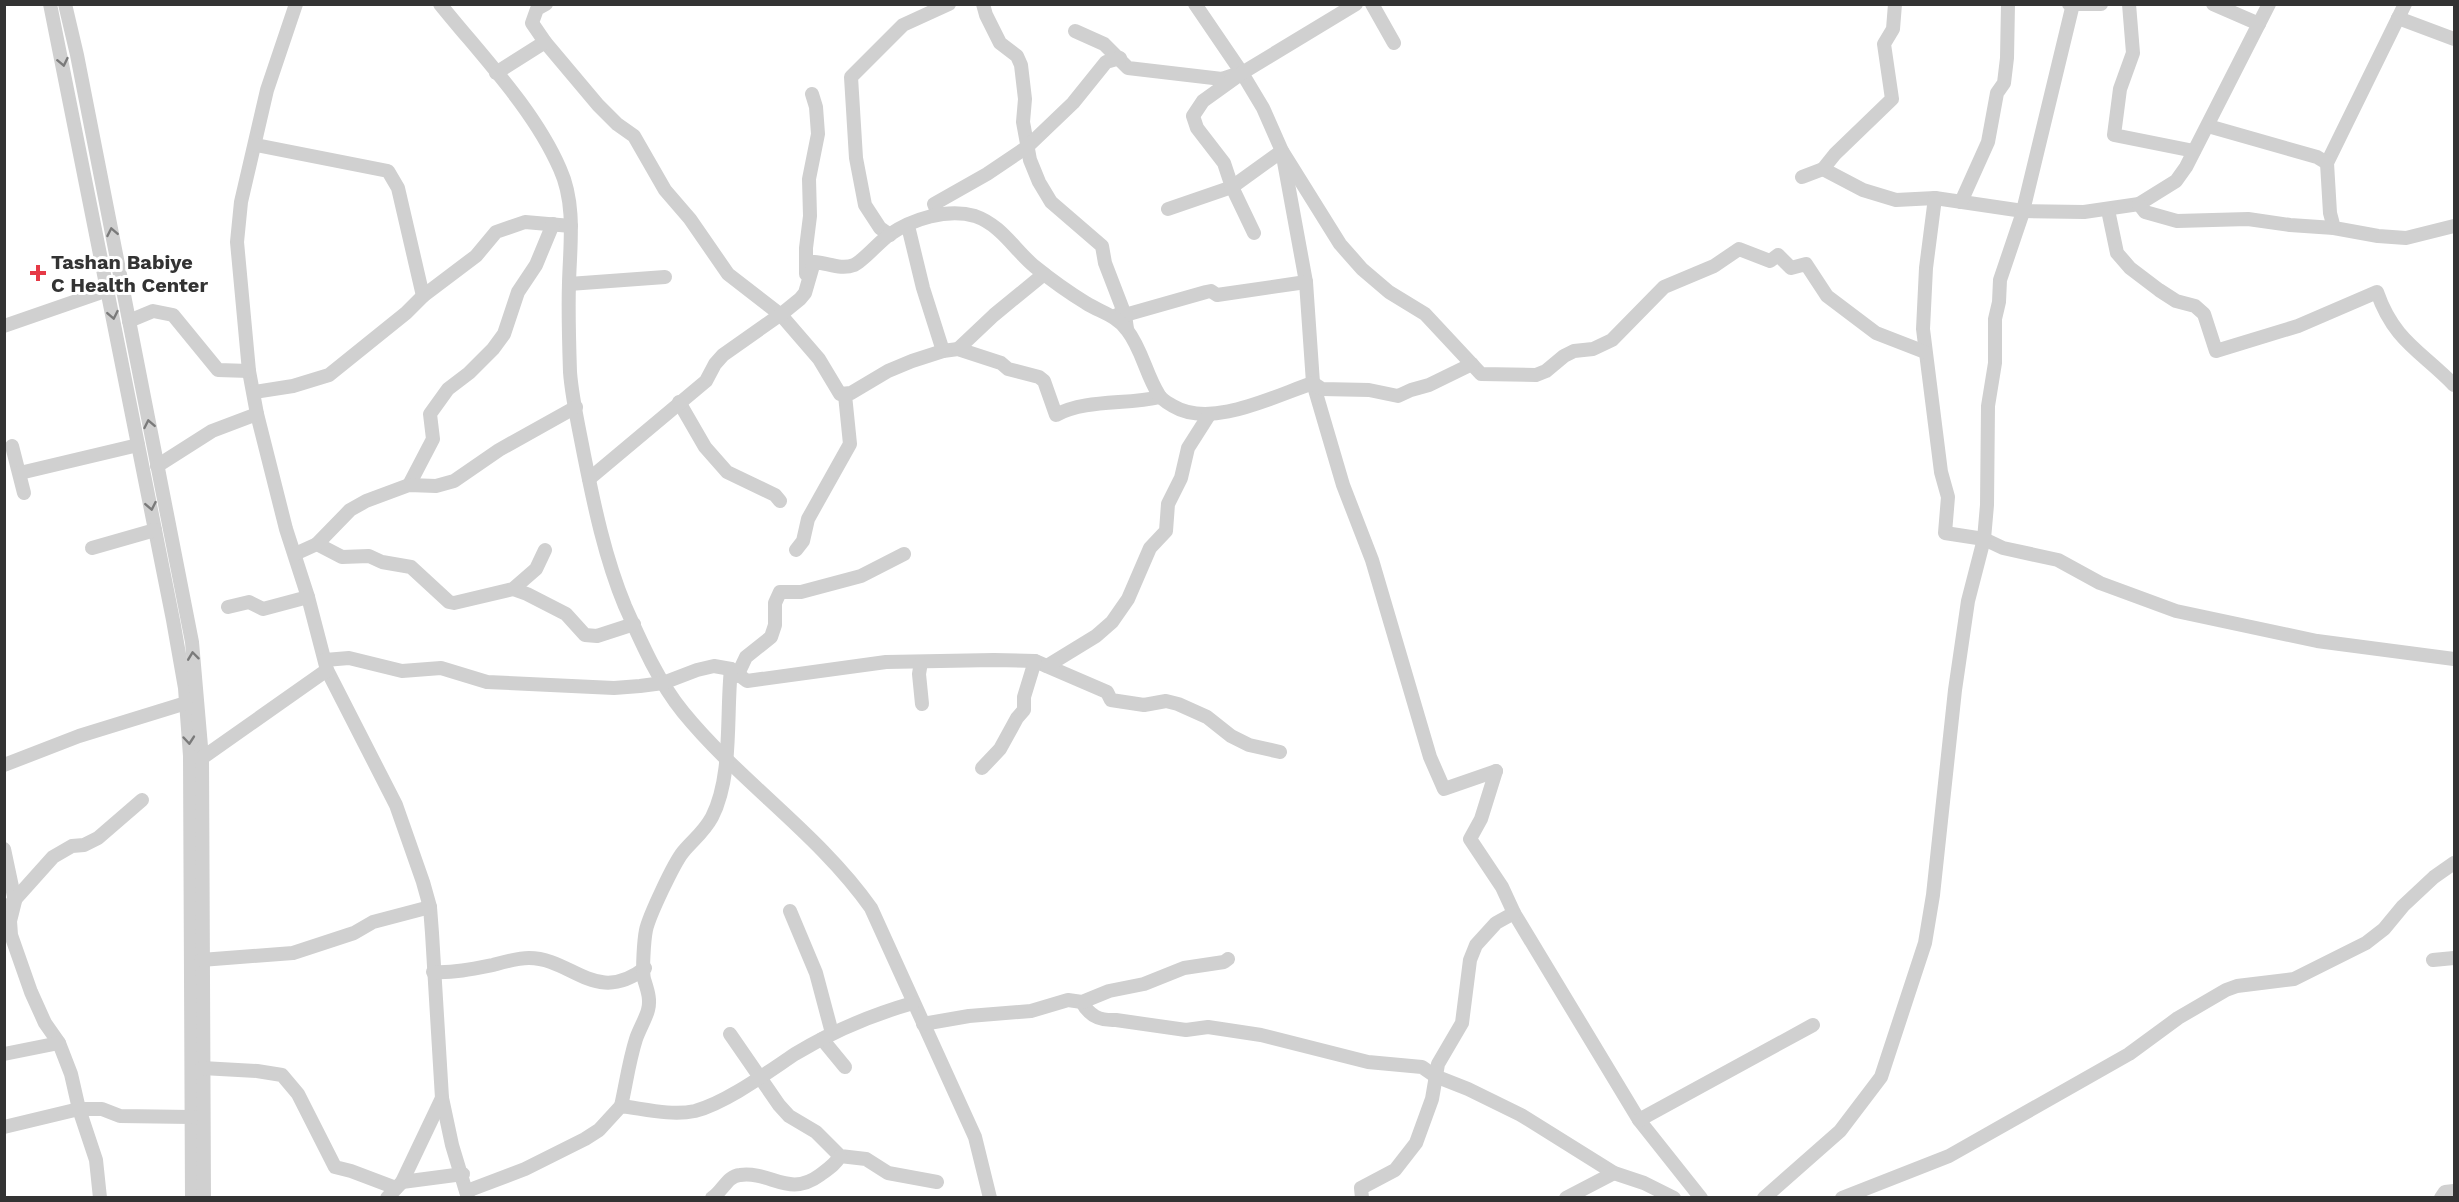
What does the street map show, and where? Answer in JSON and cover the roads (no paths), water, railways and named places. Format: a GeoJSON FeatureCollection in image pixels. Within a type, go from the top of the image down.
{"type":"FeatureCollection","features":[{"type":"Feature","properties":{"kind":"street"},"geometry":{"type":"LineString","coordinates":[[50,4],[173,620],[186,703],[190,756],[192,1197]]}},
{"type":"Feature","properties":{"kind":"street"},"geometry":{"type":"LineString","coordinates":[[65,4],[192,642],[202,758],[201,960],[204,1197]]}},
{"type":"Feature","properties":{"kind":"street"},"geometry":{"type":"LineString","coordinates":[[296,4],[267,90],[242,202],[237,242],[249,371],[257,414],[286,529],[308,597],[326,665],[359,736],[386,783],[423,882],[429,907],[442,1098],[452,1145],[468,1194],[585,1139],[599,1130],[621,1106],[642,1019],[648,1012],[648,986],[644,978],[645,968],[642,959],[646,930],[673,868],[683,852],[700,835],[719,800],[734,673],[746,657],[771,637],[775,625],[775,603],[780,592],[801,592],[861,576],[904,554]]}},
{"type":"Feature","properties":{"kind":"street"},"geometry":{"type":"LineString","coordinates":[[440,4],[534,121],[561,169],[568,193],[572,226],[569,284],[570,375],[589,479],[603,539],[624,604],[663,683],[682,711],[725,759],[855,885],[871,908],[975,1137],[990,1197]]}},
{"type":"Feature","properties":{"kind":"street"},"geometry":{"type":"LineString","coordinates":[[546,4],[537,9],[531,23],[545,42],[604,112],[616,124],[634,136],[665,190],[690,219],[728,274],[781,315],[819,359],[840,394],[845,394],[888,371],[943,351],[958,349],[1001,363],[1008,369],[1039,377],[1044,381],[1056,415],[1069,408],[1087,404],[1103,405],[1160,397]]}},
{"type":"Feature","properties":{"kind":"street"},"geometry":{"type":"LineString","coordinates":[[890,235],[880,228],[865,205],[856,158],[851,77],[903,25],[949,4]]}},
{"type":"Feature","properties":{"kind":"street"},"geometry":{"type":"LineString","coordinates":[[983,4],[1000,43],[1017,56],[1021,65],[1025,99],[1023,122],[1027,147],[1039,182],[1052,201],[1102,246],[1118,315],[1160,397],[1179,410],[1209,415],[1234,410],[1312,383],[1322,388],[1370,390],[1398,396],[1429,385],[1472,364]]}},
{"type":"Feature","properties":{"kind":"street"},"geometry":{"type":"LineString","coordinates":[[1195,4],[1242,73],[1263,108],[1282,151],[1340,244],[1362,269],[1389,292],[1425,314],[1481,374],[1536,375],[1546,371],[1574,351],[1593,349],[1612,340],[1664,287],[1714,266],[1739,249],[1757,258],[1770,261],[1778,255],[1791,268],[1806,264],[1827,296],[1876,333],[1925,352]]}},
{"type":"Feature","properties":{"kind":"street"},"geometry":{"type":"LineString","coordinates":[[1254,233],[1232,187],[1224,163],[1197,128],[1193,116],[1203,101],[1242,73],[1356,4]]}},
{"type":"Feature","properties":{"kind":"street"},"geometry":{"type":"LineString","coordinates":[[1372,4],[1394,43]]}},
{"type":"Feature","properties":{"kind":"street"},"geometry":{"type":"LineString","coordinates":[[1802,177],[1824,169],[1847,142],[1892,99],[1884,44],[1893,28],[1895,4]]}},
{"type":"Feature","properties":{"kind":"street"},"geometry":{"type":"LineString","coordinates":[[1961,202],[1988,142],[1997,93],[2004,83],[2008,4]]}},
{"type":"Feature","properties":{"kind":"street"},"geometry":{"type":"LineString","coordinates":[[1764,1197],[1840,1131],[1881,1077],[1925,943],[1933,895],[1968,602],[1984,539],[1987,505],[1988,406],[1995,363],[1995,319],[1999,302],[2000,280],[2023,211],[2072,5],[2102,4]]}},
{"type":"Feature","properties":{"kind":"street"},"geometry":{"type":"LineString","coordinates":[[2144,5],[2129,4],[2133,53],[2120,88],[2114,135],[2194,151]]}},
{"type":"Feature","properties":{"kind":"street"},"geometry":{"type":"LineString","coordinates":[[2213,4],[2259,24]]}},
{"type":"Feature","properties":{"kind":"street"},"geometry":{"type":"LineString","coordinates":[[1824,169],[1863,190],[1896,200],[1935,198],[2023,211],[2084,212],[2139,204],[2176,181],[2208,126],[2268,4]]}},
{"type":"Feature","properties":{"kind":"street"},"geometry":{"type":"LineString","coordinates":[[2334,228],[2330,213],[2326,163],[2405,4]]}},
{"type":"Feature","properties":{"kind":"street"},"geometry":{"type":"LineString","coordinates":[[2398,18],[2454,39]]}},
{"type":"Feature","properties":{"kind":"street"},"geometry":{"type":"LineString","coordinates":[[1075,31],[1104,45],[1128,68],[1222,79],[1242,73]]}},
{"type":"Feature","properties":{"kind":"street"},"geometry":{"type":"LineString","coordinates":[[496,73],[545,42]]}},
{"type":"Feature","properties":{"kind":"street"},"geometry":{"type":"LineString","coordinates":[[938,213],[934,204],[987,174],[1027,147],[1073,103],[1106,62],[1120,58]]}},
{"type":"Feature","properties":{"kind":"street"},"geometry":{"type":"LineString","coordinates":[[807,283],[809,179],[818,134],[816,107],[812,94]]}},
{"type":"Feature","properties":{"kind":"street"},"geometry":{"type":"LineString","coordinates":[[2208,126],[2317,157],[2326,163]]}},
{"type":"Feature","properties":{"kind":"street"},"geometry":{"type":"LineString","coordinates":[[256,145],[388,171],[398,188],[423,296]]}},
{"type":"Feature","properties":{"kind":"street"},"geometry":{"type":"LineString","coordinates":[[1167,209],[1232,187],[1282,151]]}},
{"type":"Feature","properties":{"kind":"street"},"geometry":{"type":"LineString","coordinates":[[1282,151],[1306,282],[1312,383],[1343,485],[1372,560],[1430,757],[1444,789],[1496,771],[1481,819],[1470,840],[1502,887],[1514,913],[1639,1120],[1701,1197]]}},
{"type":"Feature","properties":{"kind":"street"},"geometry":{"type":"LineString","coordinates":[[1935,198],[1926,268],[1923,329],[1941,472],[1948,497],[1945,533],[1984,539],[2003,548],[2058,560],[2100,583],[2176,611],[2317,642],[2454,659]]}},
{"type":"Feature","properties":{"kind":"street"},"geometry":{"type":"LineString","coordinates":[[1294,216],[1317,204]]}},
{"type":"Feature","properties":{"kind":"street"},"geometry":{"type":"LineString","coordinates":[[2139,204],[2145,213],[2177,221],[2248,219],[2406,238],[2454,226]]}},
{"type":"Feature","properties":{"kind":"street"},"geometry":{"type":"LineString","coordinates":[[2108,210],[2117,253],[2130,268],[2159,290],[2176,301],[2195,306],[2204,314],[2216,351],[2298,326],[2377,292],[2383,309],[2394,328],[2419,356],[2454,385]]}},
{"type":"Feature","properties":{"kind":"street"},"geometry":{"type":"LineString","coordinates":[[589,479],[706,381],[723,355],[781,315],[805,293],[814,262],[841,268],[856,265],[890,235],[938,213],[975,216],[989,223],[1002,232],[1028,261],[1044,274],[1087,304],[1118,315],[1211,291],[1217,295],[1306,282]]}},
{"type":"Feature","properties":{"kind":"street"},"geometry":{"type":"LineString","coordinates":[[254,392],[293,386],[329,375],[406,313],[423,296],[476,256],[496,232],[525,222],[572,226]]}},
{"type":"Feature","properties":{"kind":"street"},"geometry":{"type":"LineString","coordinates":[[409,485],[433,439],[430,414],[448,389],[493,350],[504,333],[518,292],[536,265],[554,224]]}},
{"type":"Feature","properties":{"kind":"street"},"geometry":{"type":"LineString","coordinates":[[908,226],[923,288],[943,351]]}},
{"type":"Feature","properties":{"kind":"street"},"geometry":{"type":"LineString","coordinates":[[958,349],[994,315],[1044,274]]}},
{"type":"Feature","properties":{"kind":"street"},"geometry":{"type":"LineString","coordinates":[[569,284],[665,277]]}},
{"type":"Feature","properties":{"kind":"street"},"geometry":{"type":"LineString","coordinates":[[4,327],[108,290]]}},
{"type":"Feature","properties":{"kind":"street"},"geometry":{"type":"LineString","coordinates":[[129,321],[153,311],[173,315],[218,370],[249,371]]}},
{"type":"Feature","properties":{"kind":"street"},"geometry":{"type":"LineString","coordinates":[[796,550],[803,541],[808,519],[850,444],[845,394]]}},
{"type":"Feature","properties":{"kind":"street"},"geometry":{"type":"LineString","coordinates":[[680,402],[705,447],[727,472],[776,495],[780,501]]}},
{"type":"Feature","properties":{"kind":"street"},"geometry":{"type":"LineString","coordinates":[[295,554],[317,544],[350,510],[366,501],[409,485],[436,486],[454,481],[516,440],[576,407]]}},
{"type":"Feature","properties":{"kind":"street"},"geometry":{"type":"LineString","coordinates":[[157,466],[212,431],[257,414]]}},
{"type":"Feature","properties":{"kind":"street"},"geometry":{"type":"LineString","coordinates":[[982,768],[1000,749],[1024,710],[1024,697],[1041,664],[1096,636],[1112,622],[1128,599],[1150,548],[1166,531],[1168,504],[1181,478],[1188,448],[1209,415]]}},
{"type":"Feature","properties":{"kind":"street"},"geometry":{"type":"LineString","coordinates":[[20,473],[138,445]]}},
{"type":"Feature","properties":{"kind":"street"},"geometry":{"type":"LineString","coordinates":[[12,446],[24,493]]}},
{"type":"Feature","properties":{"kind":"street"},"geometry":{"type":"LineString","coordinates":[[92,548],[155,530]]}},
{"type":"Feature","properties":{"kind":"street"},"geometry":{"type":"LineString","coordinates":[[317,544],[342,557],[369,556],[382,562],[411,567],[449,602],[454,603],[513,589],[536,569],[545,550]]}},
{"type":"Feature","properties":{"kind":"street"},"geometry":{"type":"LineString","coordinates":[[513,589],[566,614],[585,635],[597,636],[634,624]]}},
{"type":"Feature","properties":{"kind":"street"},"geometry":{"type":"LineString","coordinates":[[228,607],[249,603],[263,609],[308,597]]}},
{"type":"Feature","properties":{"kind":"street"},"geometry":{"type":"LineString","coordinates":[[202,758],[326,665],[349,658],[402,671],[441,668],[486,682],[614,687],[663,683],[714,666],[734,673],[747,681],[754,681],[816,670],[886,662],[1041,664],[1107,692],[1111,700],[1144,705],[1166,701],[1178,704],[1207,717],[1231,736],[1249,745],[1280,752]]}},
{"type":"Feature","properties":{"kind":"street"},"geometry":{"type":"LineString","coordinates":[[921,662],[919,674],[922,704]]}},
{"type":"Feature","properties":{"kind":"street"},"geometry":{"type":"LineString","coordinates":[[4,765],[79,736],[186,703]]}},
{"type":"Feature","properties":{"kind":"street"},"geometry":{"type":"LineString","coordinates":[[4,911],[53,857],[72,846],[84,845],[98,838],[142,800]]}},
{"type":"Feature","properties":{"kind":"street"},"geometry":{"type":"LineString","coordinates":[[4,849],[15,901],[10,921],[11,935],[31,992],[45,1023],[59,1042],[75,1089],[79,1109],[96,1160],[100,1197]]}},
{"type":"Feature","properties":{"kind":"street"},"geometry":{"type":"LineString","coordinates":[[1842,1197],[1949,1156],[2129,1054],[2178,1018],[2226,990],[2237,986],[2294,979],[2366,944],[2384,929],[2403,906],[2434,877],[2454,863]]}},
{"type":"Feature","properties":{"kind":"street"},"geometry":{"type":"LineString","coordinates":[[201,960],[293,953],[354,933],[373,922],[429,907]]}},
{"type":"Feature","properties":{"kind":"street"},"geometry":{"type":"LineString","coordinates":[[790,911],[816,973],[827,1036],[845,1067]]}},
{"type":"Feature","properties":{"kind":"street"},"geometry":{"type":"LineString","coordinates":[[1362,1197],[1361,1188],[1395,1170],[1416,1143],[1432,1099],[1438,1064],[1462,1023],[1470,960],[1476,945],[1496,923],[1514,913]]}},
{"type":"Feature","properties":{"kind":"street"},"geometry":{"type":"LineString","coordinates":[[433,972],[450,972],[525,958],[541,958],[586,979],[612,982],[630,979],[645,968]]}},
{"type":"Feature","properties":{"kind":"street"},"geometry":{"type":"LineString","coordinates":[[2433,960],[2454,958]]}},
{"type":"Feature","properties":{"kind":"street"},"geometry":{"type":"LineString","coordinates":[[923,1024],[969,1016],[1031,1011],[1068,1000],[1082,1002],[1109,991],[1144,984],[1184,968],[1224,962],[1228,959]]}},
{"type":"Feature","properties":{"kind":"street"},"geometry":{"type":"LineString","coordinates":[[1082,1002],[1086,1011],[1105,1021],[1116,1020],[1186,1030],[1208,1027],[1261,1035],[1368,1062],[1422,1067],[1435,1076],[1521,1115],[1614,1173],[1658,1194],[1674,1197]]}},
{"type":"Feature","properties":{"kind":"street"},"geometry":{"type":"LineString","coordinates":[[621,1106],[673,1113],[702,1109],[827,1036],[868,1016],[913,1003]]}},
{"type":"Feature","properties":{"kind":"street"},"geometry":{"type":"LineString","coordinates":[[1639,1120],[1813,1025]]}},
{"type":"Feature","properties":{"kind":"street"},"geometry":{"type":"LineString","coordinates":[[730,1035],[789,1116],[816,1132],[840,1156],[866,1159],[888,1173],[937,1182]]}},
{"type":"Feature","properties":{"kind":"street"},"geometry":{"type":"LineString","coordinates":[[4,1054],[59,1042]]}},
{"type":"Feature","properties":{"kind":"street"},"geometry":{"type":"LineString","coordinates":[[202,1068],[257,1071],[282,1075],[298,1094],[335,1167],[351,1170],[395,1189],[462,1174]]}},
{"type":"Feature","properties":{"kind":"street"},"geometry":{"type":"LineString","coordinates":[[395,1189],[442,1098]]}},
{"type":"Feature","properties":{"kind":"street"},"geometry":{"type":"LineString","coordinates":[[4,1127],[79,1109],[102,1109],[120,1116],[191,1117]]}},
{"type":"Feature","properties":{"kind":"street"},"geometry":{"type":"LineString","coordinates":[[716,1197],[729,1179],[739,1175],[756,1175],[783,1184],[806,1184],[836,1163],[840,1156]]}},
{"type":"Feature","properties":{"kind":"street"},"geometry":{"type":"LineString","coordinates":[[1566,1197],[1614,1173]]}},
{"type":"Feature","properties":{"kind":"street"},"geometry":{"type":"LineString","coordinates":[[2441,1197],[2445,1192],[2454,1191]]}},
{"type":"Feature","properties":{"kind":"place","name":"Tashan Babiye C Health Center"},"geometry":{"type":"Point","coordinates":[38,273]}}]}
